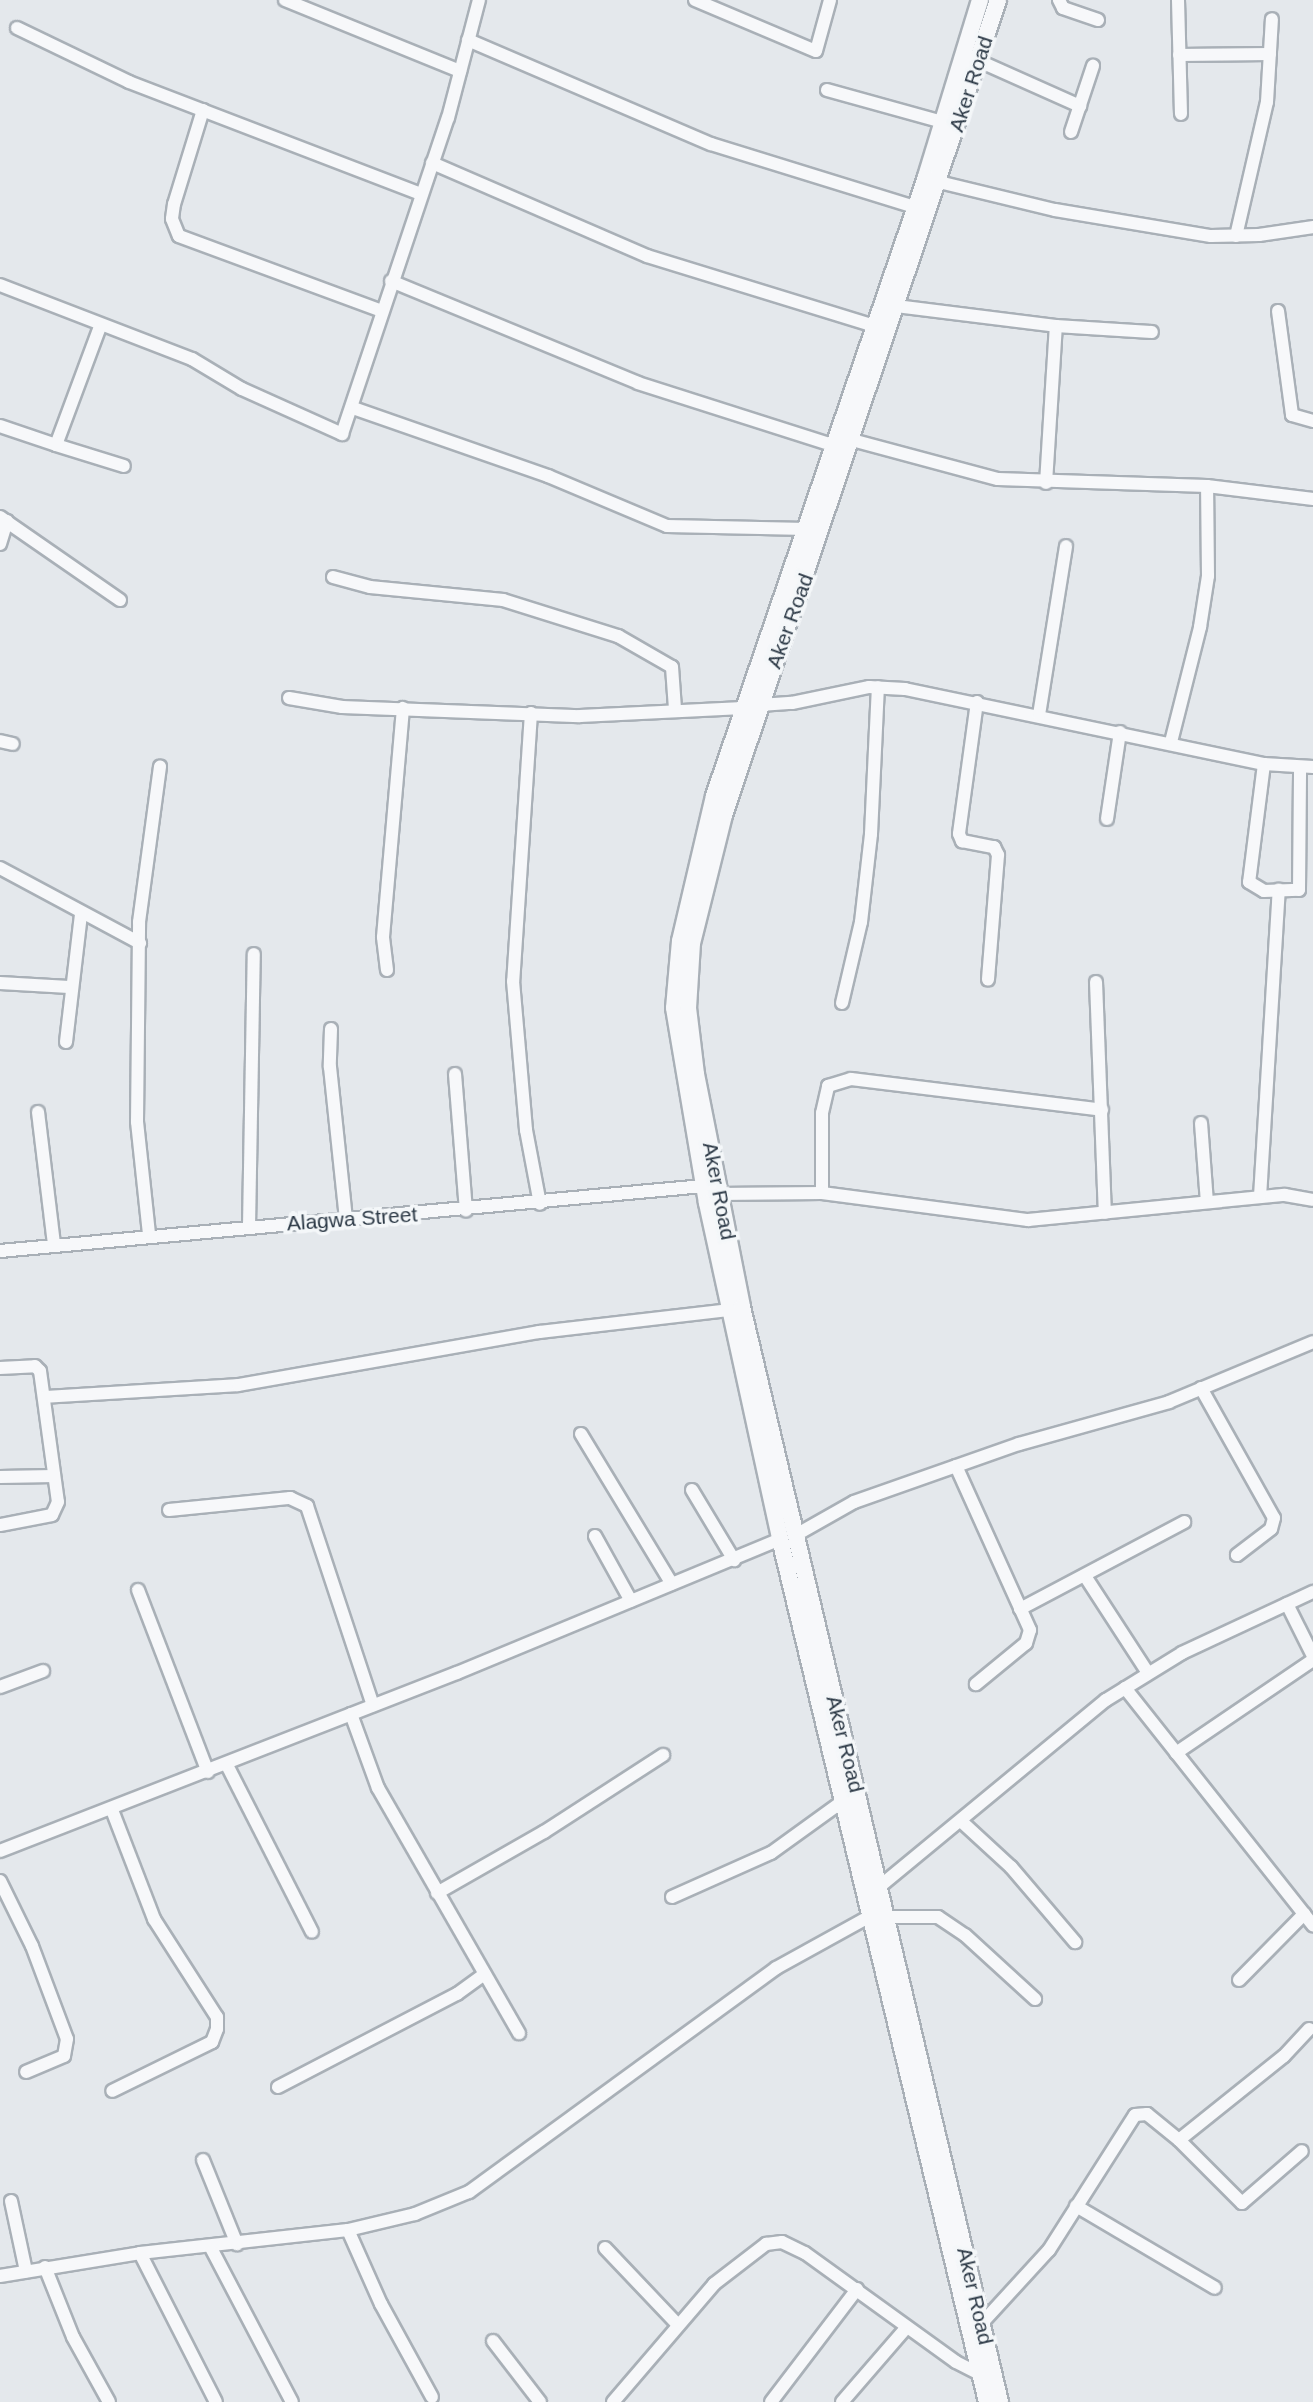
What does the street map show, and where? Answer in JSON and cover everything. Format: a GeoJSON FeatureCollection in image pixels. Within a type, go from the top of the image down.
{"type":"FeatureCollection","features":[{"type":"Feature","properties":{"kind":"street"},"geometry":{"type":"LineString","coordinates":[[285,0],[460,72]]}},
{"type":"Feature","properties":{"kind":"street"},"geometry":{"type":"LineString","coordinates":[[0,285],[100,327],[192,359],[242,389],[335,433],[342,433],[353,408],[391,281],[432,163],[479,0]]}},
{"type":"Feature","properties":{"kind":"street"},"geometry":{"type":"LineString","coordinates":[[695,0],[817,51],[830,0]]}},
{"type":"Feature","properties":{"kind":"street","name":"Aker Road"},"geometry":{"type":"LineString","coordinates":[[980,0],[915,207],[874,326],[852,440],[724,816],[688,978],[690,1035],[718,1194],[787,1537],[843,1801],[880,1916],[987,2402]]}},
{"type":"Feature","properties":{"kind":"street","name":"Aker Road"},"geometry":{"type":"LineString","coordinates":[[880,1916],[879,1887],[729,1310],[676,1038],[675,977],[692,882],[743,708],[835,446],[896,306],[998,0]]}},
{"type":"Feature","properties":{"kind":"street"},"geometry":{"type":"LineString","coordinates":[[1059,0],[1063,8],[1098,20]]}},
{"type":"Feature","properties":{"kind":"street"},"geometry":{"type":"LineString","coordinates":[[1178,0],[1181,114]]}},
{"type":"Feature","properties":{"kind":"street"},"geometry":{"type":"LineString","coordinates":[[1236,236],[1267,102],[1272,19]]}},
{"type":"Feature","properties":{"kind":"street"},"geometry":{"type":"LineString","coordinates":[[17,28],[129,82],[421,194]]}},
{"type":"Feature","properties":{"kind":"street"},"geometry":{"type":"LineString","coordinates":[[468,40],[711,144],[915,207]]}},
{"type":"Feature","properties":{"kind":"street"},"geometry":{"type":"LineString","coordinates":[[1179,55],[1270,54]]}},
{"type":"Feature","properties":{"kind":"street"},"geometry":{"type":"LineString","coordinates":[[979,61],[1080,106]]}},
{"type":"Feature","properties":{"kind":"street"},"geometry":{"type":"LineString","coordinates":[[1071,132],[1093,66]]}},
{"type":"Feature","properties":{"kind":"street"},"geometry":{"type":"LineString","coordinates":[[827,90],[942,122]]}},
{"type":"Feature","properties":{"kind":"street"},"geometry":{"type":"LineString","coordinates":[[203,110],[174,204],[172,219],[179,236],[382,311]]}},
{"type":"Feature","properties":{"kind":"street"},"geometry":{"type":"LineString","coordinates":[[432,163],[647,256],[874,326]]}},
{"type":"Feature","properties":{"kind":"street"},"geometry":{"type":"LineString","coordinates":[[939,182],[1135,226],[1236,236],[1313,227]]}},
{"type":"Feature","properties":{"kind":"street"},"geometry":{"type":"LineString","coordinates":[[391,281],[638,383],[835,446]]}},
{"type":"Feature","properties":{"kind":"street"},"geometry":{"type":"LineString","coordinates":[[896,306],[1056,326],[1152,332]]}},
{"type":"Feature","properties":{"kind":"street"},"geometry":{"type":"LineString","coordinates":[[1278,311],[1292,415],[1313,421]]}},
{"type":"Feature","properties":{"kind":"street"},"geometry":{"type":"LineString","coordinates":[[1046,483],[1056,326]]}},
{"type":"Feature","properties":{"kind":"street"},"geometry":{"type":"LineString","coordinates":[[56,445],[100,327]]}},
{"type":"Feature","properties":{"kind":"street"},"geometry":{"type":"LineString","coordinates":[[353,408],[548,476],[667,526],[807,529]]}},
{"type":"Feature","properties":{"kind":"street"},"geometry":{"type":"LineString","coordinates":[[0,426],[124,466]]}},
{"type":"Feature","properties":{"kind":"street"},"geometry":{"type":"LineString","coordinates":[[852,440],[998,479],[1046,483],[1207,486],[1313,499]]}},
{"type":"Feature","properties":{"kind":"street"},"geometry":{"type":"LineString","coordinates":[[1171,742],[1200,627],[1208,576],[1207,486]]}},
{"type":"Feature","properties":{"kind":"street"},"geometry":{"type":"LineString","coordinates":[[0,544],[4,519],[120,600]]}},
{"type":"Feature","properties":{"kind":"street"},"geometry":{"type":"LineString","coordinates":[[1039,715],[1066,546]]}},
{"type":"Feature","properties":{"kind":"street"},"geometry":{"type":"LineString","coordinates":[[333,577],[370,587],[503,600],[618,636],[672,667],[675,709]]}},
{"type":"Feature","properties":{"kind":"street"},"geometry":{"type":"LineString","coordinates":[[760,705],[878,687],[977,702],[1264,764],[1307,767],[1299,890]]}},
{"type":"Feature","properties":{"kind":"street"},"geometry":{"type":"LineString","coordinates":[[842,1003],[861,922],[869,847],[878,687]]}},
{"type":"Feature","properties":{"kind":"street"},"geometry":{"type":"LineString","coordinates":[[289,698],[342,707],[580,716],[675,709],[743,708]]}},
{"type":"Feature","properties":{"kind":"street"},"geometry":{"type":"LineString","coordinates":[[977,702],[974,748],[959,834],[962,841],[994,847],[999,855],[988,980]]}},
{"type":"Feature","properties":{"kind":"street"},"geometry":{"type":"LineString","coordinates":[[387,970],[384,925],[403,708]]}},
{"type":"Feature","properties":{"kind":"street"},"geometry":{"type":"LineString","coordinates":[[531,713],[513,981],[526,1130],[540,1204]]}},
{"type":"Feature","properties":{"kind":"street"},"geometry":{"type":"LineString","coordinates":[[1107,819],[1121,732]]}},
{"type":"Feature","properties":{"kind":"street"},"geometry":{"type":"LineString","coordinates":[[1264,764],[1249,882],[1252,887],[1279,890],[1313,888]]}},
{"type":"Feature","properties":{"kind":"street"},"geometry":{"type":"LineString","coordinates":[[149,1234],[136,1122],[140,943],[160,766]]}},
{"type":"Feature","properties":{"kind":"street"},"geometry":{"type":"LineString","coordinates":[[0,868],[81,914],[140,943]]}},
{"type":"Feature","properties":{"kind":"street"},"geometry":{"type":"LineString","coordinates":[[1260,1197],[1279,890]]}},
{"type":"Feature","properties":{"kind":"street"},"geometry":{"type":"LineString","coordinates":[[65,1042],[69,987],[81,914]]}},
{"type":"Feature","properties":{"kind":"street"},"geometry":{"type":"LineString","coordinates":[[249,1227],[254,954]]}},
{"type":"Feature","properties":{"kind":"street"},"geometry":{"type":"LineString","coordinates":[[1096,982],[1105,1213]]}},
{"type":"Feature","properties":{"kind":"street"},"geometry":{"type":"LineString","coordinates":[[0,983],[69,987]]}},
{"type":"Feature","properties":{"kind":"street"},"geometry":{"type":"LineString","coordinates":[[331,1029],[330,1067],[346,1220]]}},
{"type":"Feature","properties":{"kind":"street"},"geometry":{"type":"LineString","coordinates":[[455,1074],[466,1211]]}},
{"type":"Feature","properties":{"kind":"street"},"geometry":{"type":"LineString","coordinates":[[822,1193],[822,1113],[828,1086],[852,1079],[1102,1110]]}},
{"type":"Feature","properties":{"kind":"street"},"geometry":{"type":"LineString","coordinates":[[38,1112],[54,1245]]}},
{"type":"Feature","properties":{"kind":"street"},"geometry":{"type":"LineString","coordinates":[[1202,1123],[1206,1202]]}},
{"type":"Feature","properties":{"kind":"street","name":"Alagwa Street"},"geometry":{"type":"LineString","coordinates":[[0,1251],[149,1234],[466,1211],[704,1186]]}},
{"type":"Feature","properties":{"kind":"street"},"geometry":{"type":"LineString","coordinates":[[718,1194],[822,1193],[1028,1220],[1260,1197],[1313,1200]]}},
{"type":"Feature","properties":{"kind":"street"},"geometry":{"type":"LineString","coordinates":[[44,1397],[238,1385],[539,1332],[729,1310]]}},
{"type":"Feature","properties":{"kind":"street"},"geometry":{"type":"LineString","coordinates":[[0,1851],[227,1765],[734,1560],[854,1503],[956,1466],[1201,1388],[1313,1342]]}},
{"type":"Feature","properties":{"kind":"street"},"geometry":{"type":"LineString","coordinates":[[0,1368],[35,1366],[40,1371],[58,1502],[52,1515],[0,1525]]}},
{"type":"Feature","properties":{"kind":"street"},"geometry":{"type":"LineString","coordinates":[[1201,1388],[1274,1518],[1271,1529],[1237,1555]]}},
{"type":"Feature","properties":{"kind":"street"},"geometry":{"type":"LineString","coordinates":[[581,1434],[672,1584]]}},
{"type":"Feature","properties":{"kind":"street"},"geometry":{"type":"LineString","coordinates":[[956,1466],[1020,1609],[1029,1639],[976,1684]]}},
{"type":"Feature","properties":{"kind":"street"},"geometry":{"type":"LineString","coordinates":[[0,1477],[54,1476]]}},
{"type":"Feature","properties":{"kind":"street"},"geometry":{"type":"LineString","coordinates":[[692,1490],[734,1560]]}},
{"type":"Feature","properties":{"kind":"street"},"geometry":{"type":"LineString","coordinates":[[169,1510],[290,1498],[307,1506],[373,1705]]}},
{"type":"Feature","properties":{"kind":"street"},"geometry":{"type":"LineString","coordinates":[[1020,1609],[1184,1522]]}},
{"type":"Feature","properties":{"kind":"street"},"geometry":{"type":"LineString","coordinates":[[595,1536],[631,1601]]}},
{"type":"Feature","properties":{"kind":"street"},"geometry":{"type":"LineString","coordinates":[[1085,1576],[1148,1673]]}},
{"type":"Feature","properties":{"kind":"street"},"geometry":{"type":"LineString","coordinates":[[138,1590],[208,1772]]}},
{"type":"Feature","properties":{"kind":"street"},"geometry":{"type":"LineString","coordinates":[[879,1887],[1125,1688],[1148,1673],[1313,1592]]}},
{"type":"Feature","properties":{"kind":"street"},"geometry":{"type":"LineString","coordinates":[[1176,1753],[1313,1658],[1287,1604]]}},
{"type":"Feature","properties":{"kind":"street"},"geometry":{"type":"LineString","coordinates":[[0,1688],[43,1671]]}},
{"type":"Feature","properties":{"kind":"street"},"geometry":{"type":"LineString","coordinates":[[1125,1688],[1313,1925]]}},
{"type":"Feature","properties":{"kind":"street"},"geometry":{"type":"LineString","coordinates":[[351,1714],[378,1788],[519,2033]]}},
{"type":"Feature","properties":{"kind":"street"},"geometry":{"type":"LineString","coordinates":[[437,1893],[544,1832],[663,1755]]}},
{"type":"Feature","properties":{"kind":"street"},"geometry":{"type":"LineString","coordinates":[[227,1765],[312,1932]]}},
{"type":"Feature","properties":{"kind":"street"},"geometry":{"type":"LineString","coordinates":[[672,1897],[771,1853],[843,1801]]}},
{"type":"Feature","properties":{"kind":"street"},"geometry":{"type":"LineString","coordinates":[[112,1810],[154,1919],[217,2017],[217,2029],[212,2042],[112,2091]]}},
{"type":"Feature","properties":{"kind":"street"},"geometry":{"type":"LineString","coordinates":[[962,1822],[1011,1867],[1075,1942]]}},
{"type":"Feature","properties":{"kind":"street"},"geometry":{"type":"LineString","coordinates":[[0,1881],[32,1947],[67,2039],[64,2056],[26,2072]]}},
{"type":"Feature","properties":{"kind":"street"},"geometry":{"type":"LineString","coordinates":[[1239,1980],[1304,1914]]}},
{"type":"Feature","properties":{"kind":"street"},"geometry":{"type":"LineString","coordinates":[[0,2276],[140,2253],[348,2230],[415,2214],[469,2192],[776,1968],[880,1916],[938,1917],[965,1935],[1035,1999]]}},
{"type":"Feature","properties":{"kind":"street"},"geometry":{"type":"LineString","coordinates":[[278,2087],[457,1994],[485,1974]]}},
{"type":"Feature","properties":{"kind":"street","name":"Aker Road"},"geometry":{"type":"LineString","coordinates":[[896,1994],[1000,2402]]}},
{"type":"Feature","properties":{"kind":"street"},"geometry":{"type":"LineString","coordinates":[[1179,2140],[1284,2056],[1309,2029]]}},
{"type":"Feature","properties":{"kind":"street"},"geometry":{"type":"LineString","coordinates":[[982,2323],[1049,2250],[1135,2115],[1147,2114],[1179,2140],[1242,2203],[1302,2151]]}},
{"type":"Feature","properties":{"kind":"street"},"geometry":{"type":"LineString","coordinates":[[202,2160],[237,2244]]}},
{"type":"Feature","properties":{"kind":"street"},"geometry":{"type":"LineString","coordinates":[[10,2202],[26,2270]]}},
{"type":"Feature","properties":{"kind":"street"},"geometry":{"type":"LineString","coordinates":[[1076,2206],[1215,2288]]}},
{"type":"Feature","properties":{"kind":"street"},"geometry":{"type":"LineString","coordinates":[[348,2230],[381,2304],[432,2397]]}},
{"type":"Feature","properties":{"kind":"street"},"geometry":{"type":"LineString","coordinates":[[613,2402],[714,2284],[765,2244],[782,2242],[980,2374]]}},
{"type":"Feature","properties":{"kind":"street"},"geometry":{"type":"LineString","coordinates":[[210,2246],[292,2402]]}},
{"type":"Feature","properties":{"kind":"street"},"geometry":{"type":"LineString","coordinates":[[605,2248],[678,2325]]}},
{"type":"Feature","properties":{"kind":"street"},"geometry":{"type":"LineString","coordinates":[[140,2253],[216,2402]]}},
{"type":"Feature","properties":{"kind":"street"},"geometry":{"type":"LineString","coordinates":[[45,2267],[73,2337],[109,2402]]}},
{"type":"Feature","properties":{"kind":"street"},"geometry":{"type":"LineString","coordinates":[[771,2402],[857,2290]]}},
{"type":"Feature","properties":{"kind":"street"},"geometry":{"type":"LineString","coordinates":[[842,2402],[906,2327]]}},
{"type":"Feature","properties":{"kind":"street"},"geometry":{"type":"LineString","coordinates":[[493,2342],[540,2402]]}}]}
